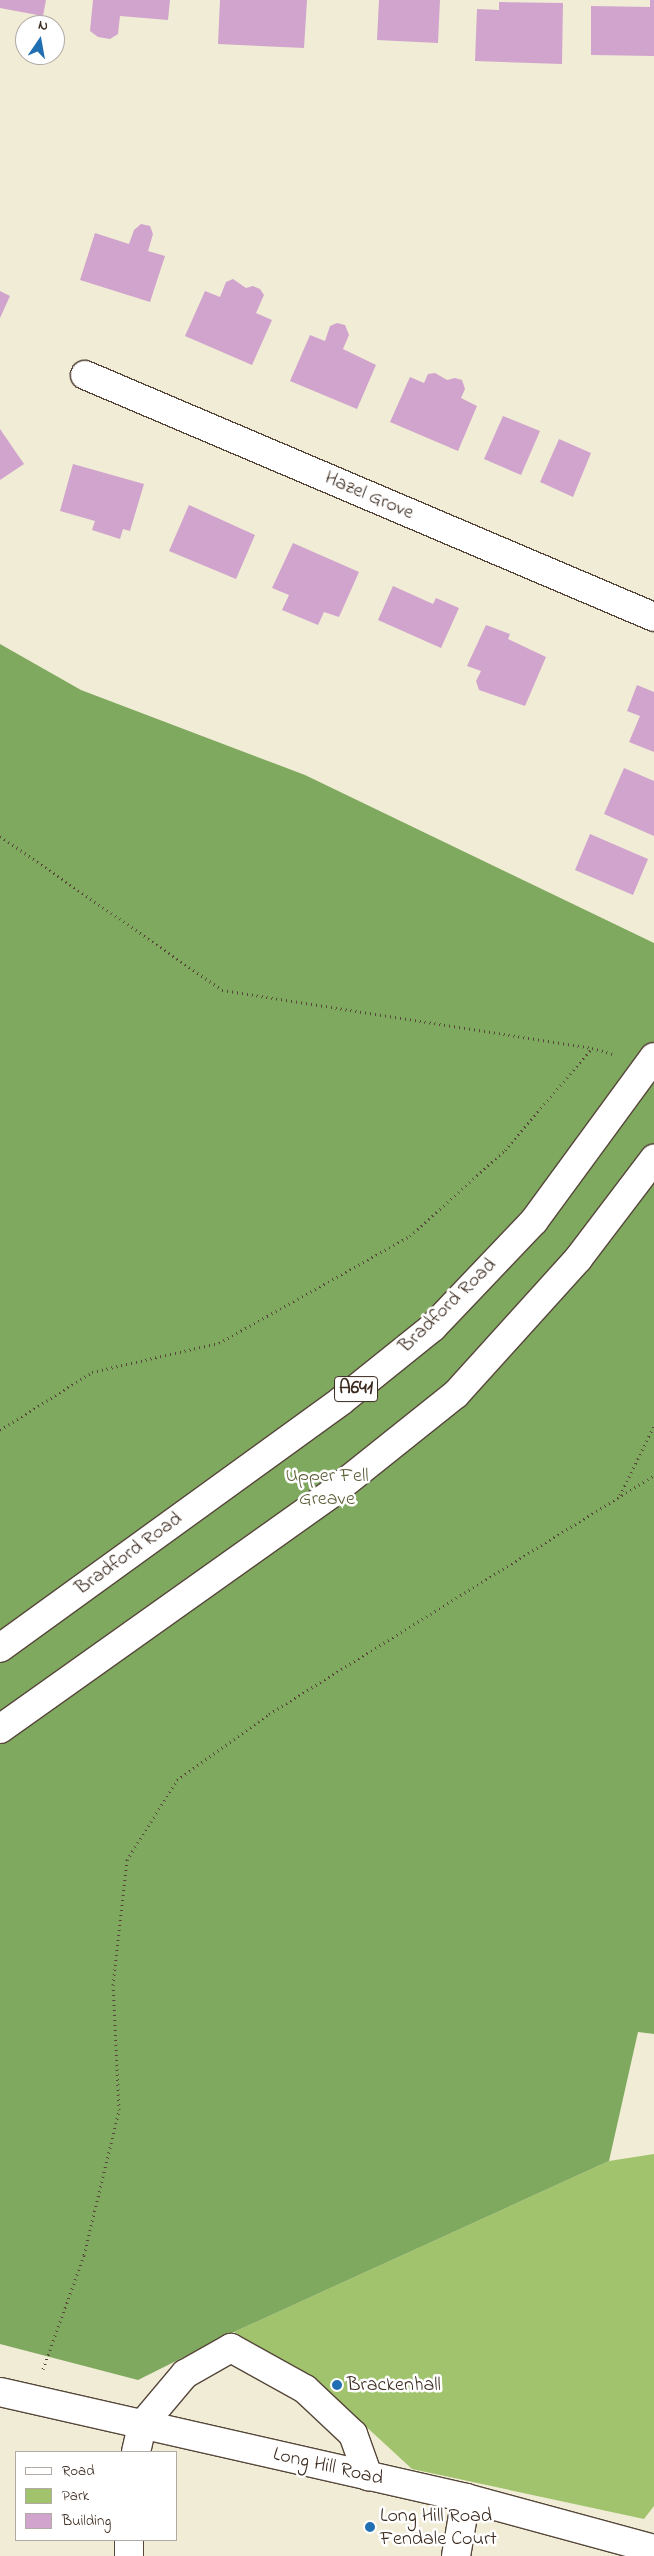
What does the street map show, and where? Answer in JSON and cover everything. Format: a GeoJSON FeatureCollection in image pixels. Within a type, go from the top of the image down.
{"type":"FeatureCollection","features":[{"type":"Feature","properties":{"kind":"main road","name":"Hazel Grove"},"geometry":{"type":"LineString","coordinates":[[85,375],[654,617]]}},
{"type":"Feature","properties":{"kind":"main road","name":"Bradford Road"},"geometry":{"type":"LineString","coordinates":[[0,1648],[341,1401],[433,1327],[534,1221],[652,1061]]}},
{"type":"Feature","properties":{"kind":"main road"},"geometry":{"type":"LineString","coordinates":[[0,1728],[332,1493],[456,1394],[578,1259],[654,1159]]}},
{"type":"Feature","properties":{"kind":"main road"},"geometry":{"type":"LineString","coordinates":[[136,2451],[142,2425],[185,2374],[231,2348],[305,2389],[353,2434],[368,2476]]}},
{"type":"Feature","properties":{"kind":"main road","name":"Long Hill Road"},"geometry":{"type":"LineString","coordinates":[[0,2392],[466,2498],[654,2548]]}},
{"type":"Feature","properties":{"kind":"main road"},"geometry":{"type":"LineString","coordinates":[[456,2556],[466,2498]]}},
{"type":"Feature","properties":{"kind":"main road"},"geometry":{"type":"LineString","coordinates":[[129,2541],[129,2556]]}},
{"type":"Feature","properties":{"kind":"path"},"geometry":{"type":"LineString","coordinates":[[0,836],[222,990],[592,1048],[652,1061]]}},
{"type":"Feature","properties":{"kind":"path"},"geometry":{"type":"LineString","coordinates":[[0,1430],[92,1372],[219,1343],[410,1236],[504,1150],[592,1048]]}},
{"type":"Feature","properties":{"kind":"path"},"geometry":{"type":"LineString","coordinates":[[619,1496],[654,1426]]}},
{"type":"Feature","properties":{"kind":"path"},"geometry":{"type":"LineString","coordinates":[[46,2358],[84,2255],[119,2110],[113,1985],[127,1860],[176,1780],[269,1714],[654,1475]]}},
{"type":"Feature","properties":{"kind":"green space","name":"Upper Fell Greave"},"geometry":{"type":"Polygon","coordinates":[[[0,644],[81,690],[305,775],[654,943],[654,2034],[638,2032],[609,2161],[234,2332],[138,2380],[0,2344],[0,644]]]}},
{"type":"Feature","properties":{"kind":"green space"},"geometry":{"type":"Polygon","coordinates":[[[654,2154],[654,2506],[644,2519],[412,2469],[321,2385],[234,2332],[609,2161],[654,2154]]]}},
{"type":"Feature","properties":{"kind":"building"},"geometry":{"type":"Polygon","coordinates":[[[0,0],[46,0],[43,15],[0,8],[0,0]]]}},
{"type":"Feature","properties":{"kind":"building"},"geometry":{"type":"Polygon","coordinates":[[[93,0],[170,0],[168,20],[120,16],[118,34],[110,39],[98,37],[90,31],[93,0]]]}},
{"type":"Feature","properties":{"kind":"building"},"geometry":{"type":"Polygon","coordinates":[[[220,0],[307,0],[304,48],[218,44],[220,0]]]}},
{"type":"Feature","properties":{"kind":"building"},"geometry":{"type":"Polygon","coordinates":[[[379,0],[440,0],[438,43],[377,40],[379,0]]]}},
{"type":"Feature","properties":{"kind":"building"},"geometry":{"type":"Polygon","coordinates":[[[650,0],[654,0],[654,56],[591,55],[591,6],[650,7],[650,0]]]}},
{"type":"Feature","properties":{"kind":"building"},"geometry":{"type":"Polygon","coordinates":[[[499,2],[563,3],[562,64],[475,61],[477,9],[499,10],[499,2]]]}},
{"type":"Feature","properties":{"kind":"building"},"geometry":{"type":"Polygon","coordinates":[[[141,224],[150,226],[153,234],[148,251],[165,256],[150,302],[80,280],[95,233],[129,244],[134,230],[141,224]]]}},
{"type":"Feature","properties":{"kind":"building"},"geometry":{"type":"Polygon","coordinates":[[[233,279],[246,288],[253,286],[260,289],[264,295],[256,313],[272,320],[252,365],[185,336],[205,291],[220,297],[226,282],[233,279]]]}},
{"type":"Feature","properties":{"kind":"building"},"geometry":{"type":"Polygon","coordinates":[[[0,291],[10,296],[0,318],[0,291]]]}},
{"type":"Feature","properties":{"kind":"building"},"geometry":{"type":"Polygon","coordinates":[[[337,323],[345,325],[349,335],[343,349],[376,365],[357,409],[290,381],[310,335],[325,341],[330,326],[337,323]]]}},
{"type":"Feature","properties":{"kind":"building"},"geometry":{"type":"Polygon","coordinates":[[[435,373],[447,380],[455,378],[462,380],[465,389],[461,398],[477,406],[458,451],[390,422],[410,377],[424,383],[428,374],[435,373]]]}},
{"type":"Feature","properties":{"kind":"building"},"geometry":{"type":"Polygon","coordinates":[[[503,416],[540,431],[521,475],[484,459],[503,416]]]}},
{"type":"Feature","properties":{"kind":"building"},"geometry":{"type":"Polygon","coordinates":[[[0,429],[24,464],[0,480],[0,429]]]}},
{"type":"Feature","properties":{"kind":"building"},"geometry":{"type":"Polygon","coordinates":[[[559,439],[591,453],[573,497],[540,482],[559,439]]]}},
{"type":"Feature","properties":{"kind":"building"},"geometry":{"type":"Polygon","coordinates":[[[73,464],[144,484],[130,531],[123,529],[120,539],[92,530],[95,521],[60,511],[73,464]]]}},
{"type":"Feature","properties":{"kind":"building"},"geometry":{"type":"Polygon","coordinates":[[[189,505],[255,535],[236,579],[169,551],[189,505]]]}},
{"type":"Feature","properties":{"kind":"building"},"geometry":{"type":"Polygon","coordinates":[[[293,543],[359,572],[339,617],[324,612],[318,625],[282,610],[289,595],[272,588],[293,543]]]}},
{"type":"Feature","properties":{"kind":"building"},"geometry":{"type":"Polygon","coordinates":[[[393,586],[433,604],[436,598],[459,608],[441,648],[378,620],[393,586]]]}},
{"type":"Feature","properties":{"kind":"building"},"geometry":{"type":"Polygon","coordinates":[[[486,625],[510,634],[508,639],[546,657],[525,706],[479,690],[476,681],[481,671],[467,666],[486,625]]]}},
{"type":"Feature","properties":{"kind":"building"},"geometry":{"type":"Polygon","coordinates":[[[637,685],[654,692],[654,752],[629,742],[640,716],[627,711],[637,685]]]}},
{"type":"Feature","properties":{"kind":"building"},"geometry":{"type":"Polygon","coordinates":[[[624,768],[654,781],[654,836],[604,814],[624,768]]]}},
{"type":"Feature","properties":{"kind":"building"},"geometry":{"type":"Polygon","coordinates":[[[590,834],[648,859],[633,895],[575,870],[590,834]]]}},
{"type":"Feature","properties":{"kind":"place","name":"Brackenhall"},"geometry":{"type":"Point","coordinates":[337,2385]}},
{"type":"Feature","properties":{"kind":"place","name":"Long Hill Road Fendale Court"},"geometry":{"type":"Point","coordinates":[370,2527]}}]}
